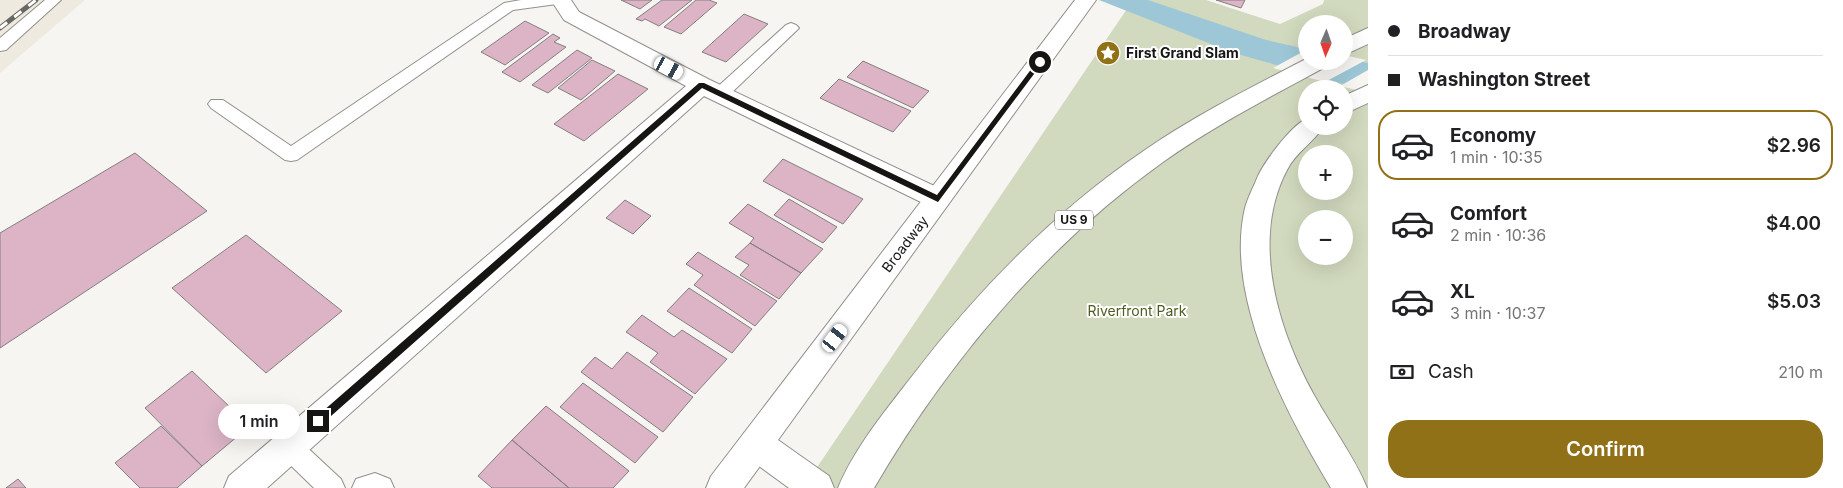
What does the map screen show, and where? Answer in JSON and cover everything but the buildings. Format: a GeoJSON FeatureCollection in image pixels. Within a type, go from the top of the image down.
{"type":"FeatureCollection","features":[{"type":"Feature","properties":{"kind":"main road"},"geometry":{"type":"LineString","coordinates":[[561,0],[571,16],[711,89],[938,200]]}},
{"type":"Feature","properties":{"kind":"main road","name":"Broadway"},"geometry":{"type":"LineString","coordinates":[[723,488],[1083,4]]}},
{"type":"Feature","properties":{"kind":"main road"},"geometry":{"type":"LineString","coordinates":[[1353,43],[1368,35]]}},
{"type":"Feature","properties":{"kind":"main road","name":"US 9"},"geometry":{"type":"LineString","coordinates":[[855,488],[897,422],[972,322],[1047,244],[1119,182],[1155,155],[1226,112],[1303,70]]}},
{"type":"Feature","properties":{"kind":"main road"},"geometry":{"type":"LineString","coordinates":[[242,488],[711,89]]}},
{"type":"Feature","properties":{"kind":"main road"},"geometry":{"type":"LineString","coordinates":[[1353,101],[1368,93]]}},
{"type":"Feature","properties":{"kind":"main road"},"geometry":{"type":"LineString","coordinates":[[1302,135],[1288,147],[1269,178],[1258,217],[1255,263],[1266,317],[1289,380],[1325,449],[1350,488]]}},
{"type":"Feature","properties":{"kind":"main road"},"geometry":{"type":"LineString","coordinates":[[756,444],[817,488]]}},
{"type":"Feature","properties":{"kind":"lane"},"geometry":{"type":"LineString","coordinates":[[0,46],[54,0]]}},
{"type":"Feature","properties":{"kind":"lane"},"geometry":{"type":"LineString","coordinates":[[216,104],[290,155],[509,6],[557,0]]}},
{"type":"Feature","properties":{"kind":"lane"},"geometry":{"type":"LineString","coordinates":[[711,89],[791,28]]}},
{"type":"Feature","properties":{"kind":"lane"},"geometry":{"type":"LineString","coordinates":[[288,447],[332,488]]}},
{"type":"Feature","properties":{"kind":"lane"},"geometry":{"type":"LineString","coordinates":[[365,488],[375,485],[382,488]]}},
{"type":"Feature","properties":{"kind":"shaded area"},"geometry":{"type":"Polygon","coordinates":[[[0,0],[85,0],[0,73],[0,0]]]}},
{"type":"Feature","properties":{"kind":"green space","name":"Riverfront Park"},"geometry":{"type":"Polygon","coordinates":[[[1133,0],[1206,0],[1280,24],[1298,16],[1298,70],[1353,70],[1353,15],[1299,15],[1323,4],[1324,0],[1368,0],[1368,488],[803,488],[1133,0]]]}},
{"type":"Feature","properties":{"kind":"water"},"geometry":{"type":"Polygon","coordinates":[[[1099,0],[1148,0],[1266,40],[1298,47],[1298,70],[1353,70],[1353,60],[1368,63],[1368,91],[1353,87],[1353,80],[1329,80],[1234,53],[1099,0]]]}},
{"type":"Feature","properties":{"kind":"pier"},"geometry":{"type":"Polygon","coordinates":[[[1298,54],[1298,70],[1347,70],[1329,80],[1318,80],[1273,68],[1298,54]]]}},
{"type":"Feature","properties":{"kind":"pier"},"geometry":{"type":"Polygon","coordinates":[[[1353,57],[1366,60],[1353,67],[1353,57]]]}},
{"type":"Feature","properties":{"kind":"pier"},"geometry":{"type":"Polygon","coordinates":[[[1368,70],[1368,93],[1353,89],[1353,80],[1350,80],[1368,70]]]}},
{"type":"Feature","properties":{"kind":"railway"},"geometry":{"type":"LineString","coordinates":[[0,28],[36,0]]}},
{"type":"Feature","properties":{"kind":"place","name":"First Grand Slam"},"geometry":{"type":"Point","coordinates":[1108,53]}},
{"type":"Feature","properties":{"kind":"route"},"geometry":{"type":"LineString","coordinates":[[318,421],[702,85],[938,200],[1040,62]]}}]}
